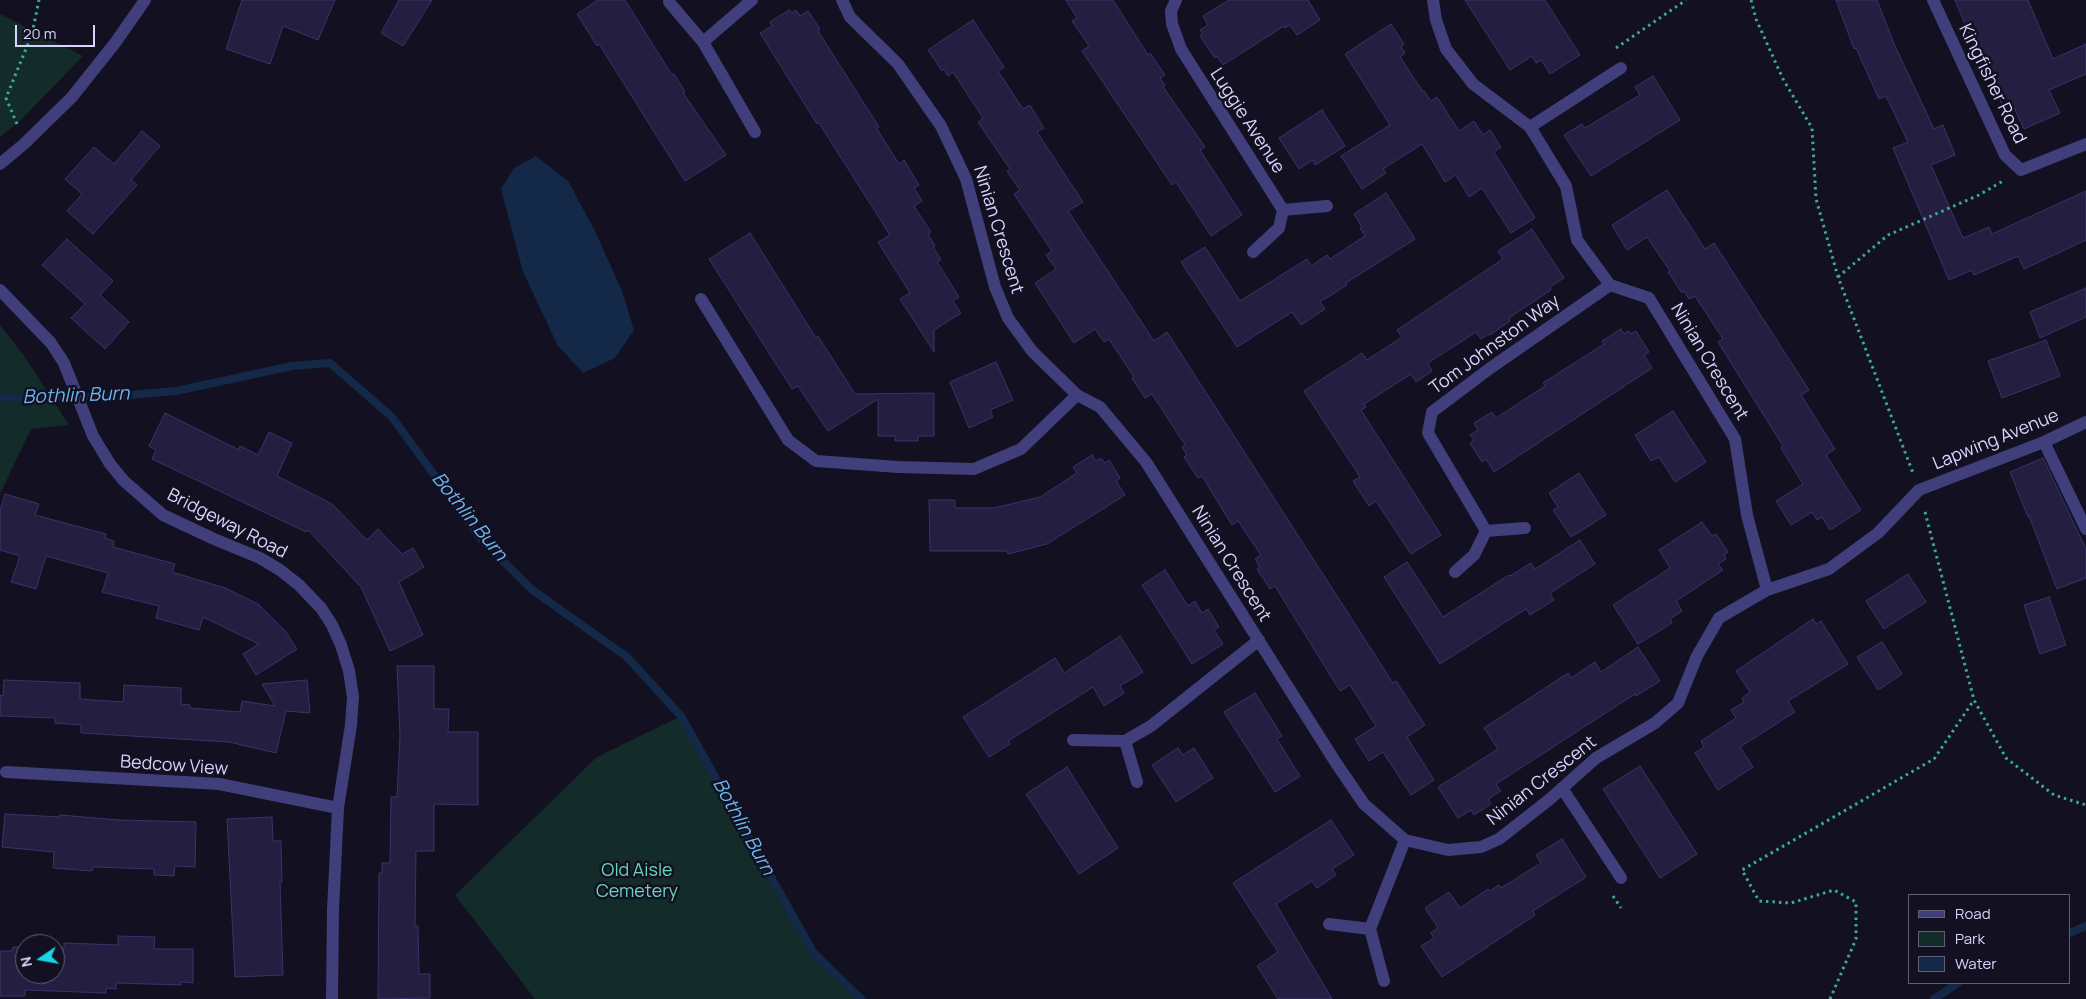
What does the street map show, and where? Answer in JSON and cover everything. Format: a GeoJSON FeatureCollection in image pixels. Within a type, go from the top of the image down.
{"type":"FeatureCollection","features":[{"type":"Feature","properties":{"kind":"street"},"geometry":{"type":"LineString","coordinates":[[0,164],[24,144],[72,97],[115,43],[145,0]]}},
{"type":"Feature","properties":{"kind":"street"},"geometry":{"type":"LineString","coordinates":[[703,42],[752,0]]}},
{"type":"Feature","properties":{"kind":"street","name":"Ninian Crescent"},"geometry":{"type":"LineString","coordinates":[[842,0],[850,17],[898,64],[940,126],[966,179],[995,287],[1008,318],[1032,351],[1076,396],[1100,407],[1146,462],[1364,804],[1405,840],[1448,850],[1481,847],[1499,839],[1596,758],[1655,723],[1678,702],[1697,656],[1720,618],[1767,590],[1747,515],[1735,439],[1649,298],[1610,285]]}},
{"type":"Feature","properties":{"kind":"street","name":"Luggie Avenue"},"geometry":{"type":"LineString","coordinates":[[1176,0],[1171,11],[1172,24],[1181,49],[1283,210]]}},
{"type":"Feature","properties":{"kind":"street"},"geometry":{"type":"LineString","coordinates":[[1434,0],[1436,20],[1446,49],[1473,84],[1530,127],[1566,186],[1577,240],[1610,285]]}},
{"type":"Feature","properties":{"kind":"street","name":"Kingfisher Road"},"geometry":{"type":"LineString","coordinates":[[1933,0],[2005,154],[2021,170],[2086,144]]}},
{"type":"Feature","properties":{"kind":"street"},"geometry":{"type":"LineString","coordinates":[[669,2],[703,42],[755,132]]}},
{"type":"Feature","properties":{"kind":"street"},"geometry":{"type":"LineString","coordinates":[[1530,127],[1621,68]]}},
{"type":"Feature","properties":{"kind":"street"},"geometry":{"type":"LineString","coordinates":[[1253,252],[1278,228],[1283,210],[1327,206]]}},
{"type":"Feature","properties":{"kind":"street","name":"Tom Johnston Way"},"geometry":{"type":"LineString","coordinates":[[1486,531],[1428,433],[1432,412],[1488,369],[1610,285]]}},
{"type":"Feature","properties":{"kind":"street","name":"Bridgeway Road"},"geometry":{"type":"LineString","coordinates":[[0,290],[51,342],[64,363],[93,436],[110,464],[124,481],[163,515],[260,558],[280,570],[321,608],[341,645],[349,671],[353,697],[351,725],[338,808],[333,910],[332,999]]}},
{"type":"Feature","properties":{"kind":"street"},"geometry":{"type":"LineString","coordinates":[[701,300],[788,440],[816,461],[898,467],[974,469],[1021,449],[1076,396]]}},
{"type":"Feature","properties":{"kind":"street","name":"Lapwing Avenue"},"geometry":{"type":"LineString","coordinates":[[1920,490],[2044,442],[2086,422]]}},
{"type":"Feature","properties":{"kind":"street"},"geometry":{"type":"LineString","coordinates":[[2044,442],[2086,530]]}},
{"type":"Feature","properties":{"kind":"street"},"geometry":{"type":"LineString","coordinates":[[1767,590],[1830,568],[1878,533],[1920,490]]}},
{"type":"Feature","properties":{"kind":"street"},"geometry":{"type":"LineString","coordinates":[[1455,572],[1474,555],[1486,531],[1525,528]]}},
{"type":"Feature","properties":{"kind":"street"},"geometry":{"type":"LineString","coordinates":[[1073,740],[1125,741],[1150,726],[1259,640]]}},
{"type":"Feature","properties":{"kind":"street"},"geometry":{"type":"LineString","coordinates":[[1125,741],[1137,782]]}},
{"type":"Feature","properties":{"kind":"street","name":"Bedcow View"},"geometry":{"type":"LineString","coordinates":[[6,772],[219,784],[338,808]]}},
{"type":"Feature","properties":{"kind":"street"},"geometry":{"type":"LineString","coordinates":[[1562,788],[1621,878]]}},
{"type":"Feature","properties":{"kind":"street"},"geometry":{"type":"LineString","coordinates":[[1384,981],[1370,929],[1405,840]]}},
{"type":"Feature","properties":{"kind":"street"},"geometry":{"type":"LineString","coordinates":[[1328,924],[1370,929]]}},
{"type":"Feature","properties":{"kind":"path"},"geometry":{"type":"LineString","coordinates":[[24,144],[6,98],[32,34],[39,0]]}},
{"type":"Feature","properties":{"kind":"path"},"geometry":{"type":"LineString","coordinates":[[1630,38],[1686,0]]}},
{"type":"Feature","properties":{"kind":"path"},"geometry":{"type":"LineString","coordinates":[[1751,0],[1756,19],[1783,78],[1812,128],[1816,200],[1838,277],[1920,490],[1974,700],[2006,758],[2054,795],[2086,806]]}},
{"type":"Feature","properties":{"kind":"path"},"geometry":{"type":"LineString","coordinates":[[1838,277],[1888,235],[1980,195],[2021,170]]}},
{"type":"Feature","properties":{"kind":"path"},"geometry":{"type":"LineString","coordinates":[[1830,999],[1856,939],[1856,902],[1834,890],[1791,904],[1758,900],[1742,870],[1934,759],[1974,700]]}},
{"type":"Feature","properties":{"kind":"green space"},"geometry":{"type":"Polygon","coordinates":[[[0,14],[83,56],[22,119],[0,137],[0,14]]]}},
{"type":"Feature","properties":{"kind":"green space"},"geometry":{"type":"Polygon","coordinates":[[[0,325],[25,357],[69,425],[31,429],[0,494],[0,325]]]}},
{"type":"Feature","properties":{"kind":"green space","name":"Old Aisle Cemetery"},"geometry":{"type":"Polygon","coordinates":[[[681,716],[813,952],[859,999],[535,999],[455,895],[597,757],[681,716]]]}},
{"type":"Feature","properties":{"kind":"water"},"geometry":{"type":"Polygon","coordinates":[[[536,156],[568,181],[595,231],[622,291],[634,330],[615,358],[583,373],[558,346],[523,272],[501,189],[514,168],[536,156]]]}},
{"type":"Feature","properties":{"kind":"building"},"geometry":{"type":"Polygon","coordinates":[[[242,0],[335,0],[318,40],[283,26],[270,64],[226,49],[242,0]]]}},
{"type":"Feature","properties":{"kind":"building"},"geometry":{"type":"Polygon","coordinates":[[[399,0],[432,0],[403,46],[381,33],[399,0]]]}},
{"type":"Feature","properties":{"kind":"building"},"geometry":{"type":"Polygon","coordinates":[[[598,0],[625,0],[672,75],[674,74],[685,92],[683,93],[726,155],[685,181],[599,44],[597,46],[577,14],[598,0]]]}},
{"type":"Feature","properties":{"kind":"building"},"geometry":{"type":"Polygon","coordinates":[[[1066,0],[1113,0],[1148,55],[1150,53],[1165,75],[1160,78],[1165,85],[1163,87],[1205,147],[1200,150],[1242,215],[1211,236],[1176,182],[1172,185],[1082,51],[1089,46],[1072,21],[1077,18],[1066,0]]]}},
{"type":"Feature","properties":{"kind":"building"},"geometry":{"type":"Polygon","coordinates":[[[1229,0],[1308,0],[1320,20],[1297,35],[1290,25],[1285,28],[1284,26],[1223,65],[1217,56],[1215,58],[1200,36],[1203,34],[1200,30],[1208,25],[1203,16],[1229,0]]]}},
{"type":"Feature","properties":{"kind":"building"},"geometry":{"type":"Polygon","coordinates":[[[1465,0],[1545,0],[1580,55],[1550,74],[1541,60],[1536,63],[1532,56],[1510,70],[1465,0]]]}},
{"type":"Feature","properties":{"kind":"building"},"geometry":{"type":"Polygon","coordinates":[[[1836,0],[1877,0],[1895,46],[1934,129],[1943,125],[1955,155],[1931,165],[1963,238],[1989,227],[1992,234],[2086,191],[2086,240],[2024,269],[2018,256],[1974,275],[1972,270],[1949,280],[1893,148],[1908,142],[1886,96],[1879,99],[1856,48],[1854,49],[1836,0]]]}},
{"type":"Feature","properties":{"kind":"building"},"geometry":{"type":"Polygon","coordinates":[[[1955,0],[2028,0],[2053,59],[2086,44],[2086,74],[2049,90],[2060,113],[2024,129],[2013,105],[2004,109],[1982,59],[1980,60],[1955,0]]]}},
{"type":"Feature","properties":{"kind":"building"},"geometry":{"type":"Polygon","coordinates":[[[789,10],[792,13],[796,10],[800,16],[808,11],[820,29],[818,31],[879,127],[877,129],[899,164],[904,160],[919,185],[914,188],[922,201],[914,206],[931,232],[928,234],[941,260],[937,262],[959,297],[953,301],[961,313],[934,330],[934,352],[900,299],[910,293],[878,242],[890,235],[760,33],[772,26],[770,22],[789,10]]]}},
{"type":"Feature","properties":{"kind":"building"},"geometry":{"type":"Polygon","coordinates":[[[973,20],[1004,67],[998,71],[1023,109],[1030,105],[1044,128],[1037,132],[1083,202],[1068,211],[1154,341],[1167,332],[1393,683],[1396,681],[1425,725],[1407,737],[1434,780],[1411,795],[1383,752],[1369,761],[1355,739],[1376,726],[1350,685],[1340,691],[1275,586],[1270,589],[1257,569],[1260,567],[1255,559],[1261,555],[1238,521],[1232,525],[1202,476],[1198,478],[1184,457],[1187,455],[1182,447],[1185,445],[1152,394],[1145,398],[1132,378],[1134,377],[1109,339],[1104,342],[1095,329],[1074,343],[1035,283],[1056,269],[1046,255],[1052,251],[1014,194],[1020,190],[1007,171],[1010,169],[978,122],[983,118],[953,72],[948,76],[944,69],[942,71],[928,50],[973,20]]]}},
{"type":"Feature","properties":{"kind":"building"},"geometry":{"type":"Polygon","coordinates":[[[1391,24],[1404,44],[1401,47],[1405,53],[1400,57],[1431,101],[1437,97],[1459,131],[1474,121],[1483,135],[1490,130],[1501,147],[1494,152],[1535,218],[1511,233],[1482,188],[1469,197],[1456,175],[1445,182],[1422,144],[1383,169],[1386,173],[1362,189],[1341,156],[1390,125],[1345,54],[1391,24]]]}},
{"type":"Feature","properties":{"kind":"building"},"geometry":{"type":"Polygon","coordinates":[[[1653,76],[1680,120],[1591,176],[1564,135],[1582,124],[1585,128],[1640,95],[1635,87],[1653,76]]]}},
{"type":"Feature","properties":{"kind":"building"},"geometry":{"type":"Polygon","coordinates":[[[1322,110],[1345,146],[1315,165],[1313,160],[1299,169],[1279,138],[1322,110]]]}},
{"type":"Feature","properties":{"kind":"building"},"geometry":{"type":"Polygon","coordinates":[[[142,131],[160,146],[131,180],[137,185],[93,234],[67,211],[82,194],[65,179],[94,147],[114,164],[142,131]]]}},
{"type":"Feature","properties":{"kind":"building"},"geometry":{"type":"Polygon","coordinates":[[[1667,190],[1705,249],[1714,243],[1809,390],[1801,395],[1835,449],[1826,455],[1861,510],[1830,530],[1822,517],[1817,520],[1812,512],[1791,525],[1776,501],[1803,484],[1781,448],[1783,446],[1718,342],[1723,339],[1695,296],[1689,299],[1684,291],[1682,293],[1647,237],[1627,250],[1612,225],[1667,190]]]}},
{"type":"Feature","properties":{"kind":"building"},"geometry":{"type":"Polygon","coordinates":[[[1386,193],[1415,239],[1320,302],[1325,309],[1301,325],[1292,312],[1237,347],[1181,262],[1205,247],[1240,301],[1307,259],[1311,266],[1327,255],[1330,259],[1365,236],[1354,214],[1386,193]]]}},
{"type":"Feature","properties":{"kind":"building"},"geometry":{"type":"Polygon","coordinates":[[[1532,229],[1564,278],[1550,287],[1551,290],[1509,318],[1510,321],[1490,335],[1488,334],[1481,339],[1476,332],[1428,363],[1432,371],[1416,382],[1411,374],[1364,404],[1366,407],[1361,410],[1441,535],[1411,554],[1376,501],[1369,506],[1353,481],[1360,477],[1304,391],[1362,353],[1367,360],[1402,337],[1397,330],[1503,259],[1498,251],[1532,229]]]}},
{"type":"Feature","properties":{"kind":"building"},"geometry":{"type":"Polygon","coordinates":[[[750,233],[816,338],[818,336],[855,394],[934,393],[934,436],[918,436],[918,441],[895,441],[895,436],[878,436],[878,399],[828,431],[798,386],[792,389],[709,259],[750,233]]]}},
{"type":"Feature","properties":{"kind":"building"},"geometry":{"type":"Polygon","coordinates":[[[67,239],[113,281],[100,295],[129,322],[105,349],[71,318],[85,304],[42,265],[67,239]]]}},
{"type":"Feature","properties":{"kind":"building"},"geometry":{"type":"Polygon","coordinates":[[[2086,288],[2086,317],[2040,338],[2030,312],[2086,288]]]}},
{"type":"Feature","properties":{"kind":"building"},"geometry":{"type":"Polygon","coordinates":[[[1621,329],[1624,334],[1629,331],[1631,334],[1636,331],[1649,352],[1644,355],[1652,368],[1494,472],[1486,459],[1482,462],[1470,443],[1474,440],[1470,435],[1478,430],[1474,423],[1492,412],[1496,418],[1545,386],[1543,383],[1604,344],[1602,341],[1621,329]]]}},
{"type":"Feature","properties":{"kind":"building"},"geometry":{"type":"Polygon","coordinates":[[[2046,340],[2060,376],[2002,398],[1988,361],[2046,340]]]}},
{"type":"Feature","properties":{"kind":"building"},"geometry":{"type":"Polygon","coordinates":[[[996,362],[1013,400],[990,410],[993,417],[969,428],[950,382],[996,362]]]}},
{"type":"Feature","properties":{"kind":"building"},"geometry":{"type":"Polygon","coordinates":[[[1673,411],[1706,462],[1675,482],[1659,457],[1651,461],[1635,435],[1673,411]]]}},
{"type":"Feature","properties":{"kind":"building"},"geometry":{"type":"Polygon","coordinates":[[[165,413],[239,450],[240,446],[258,455],[269,432],[292,443],[277,476],[332,504],[367,540],[378,529],[402,554],[413,548],[424,567],[399,582],[423,635],[390,651],[361,587],[308,530],[306,532],[152,459],[156,450],[149,446],[165,413]]]}},
{"type":"Feature","properties":{"kind":"building"},"geometry":{"type":"Polygon","coordinates":[[[1092,455],[1096,461],[1101,458],[1105,463],[1109,460],[1120,478],[1116,481],[1125,495],[1047,544],[1008,554],[1007,551],[930,551],[929,500],[955,500],[955,508],[994,508],[1040,497],[1077,473],[1073,467],[1092,455]]]}},
{"type":"Feature","properties":{"kind":"building"},"geometry":{"type":"Polygon","coordinates":[[[2043,458],[2086,549],[2086,578],[2057,589],[2010,472],[2043,458]]]}},
{"type":"Feature","properties":{"kind":"building"},"geometry":{"type":"Polygon","coordinates":[[[1579,473],[1606,515],[1571,537],[1553,510],[1558,507],[1549,493],[1579,473]]]}},
{"type":"Feature","properties":{"kind":"building"},"geometry":{"type":"Polygon","coordinates":[[[5,494],[39,504],[35,515],[106,534],[105,538],[114,541],[113,547],[175,564],[172,572],[225,588],[258,604],[286,632],[297,649],[256,675],[243,654],[259,644],[203,617],[199,630],[156,618],[159,606],[102,592],[108,573],[46,556],[36,589],[11,582],[20,556],[0,550],[0,511],[5,494]]]}},
{"type":"Feature","properties":{"kind":"building"},"geometry":{"type":"Polygon","coordinates":[[[1702,522],[1712,536],[1716,534],[1728,552],[1724,555],[1726,559],[1718,564],[1723,570],[1676,601],[1682,611],[1670,619],[1672,623],[1638,644],[1613,605],[1670,568],[1659,550],[1702,522]]]}},
{"type":"Feature","properties":{"kind":"building"},"geometry":{"type":"Polygon","coordinates":[[[1580,540],[1595,564],[1550,593],[1554,600],[1530,615],[1526,609],[1440,664],[1384,577],[1407,562],[1443,617],[1509,575],[1531,563],[1535,569],[1580,540]]]}},
{"type":"Feature","properties":{"kind":"building"},"geometry":{"type":"Polygon","coordinates":[[[1165,570],[1188,606],[1195,601],[1202,613],[1208,609],[1219,627],[1214,630],[1223,644],[1192,664],[1142,585],[1165,570]]]}},
{"type":"Feature","properties":{"kind":"building"},"geometry":{"type":"Polygon","coordinates":[[[1908,574],[1926,602],[1884,629],[1866,601],[1908,574]]]}},
{"type":"Feature","properties":{"kind":"building"},"geometry":{"type":"Polygon","coordinates":[[[2049,597],[2066,645],[2040,654],[2024,605],[2049,597]]]}},
{"type":"Feature","properties":{"kind":"building"},"geometry":{"type":"Polygon","coordinates":[[[1813,619],[1816,624],[1821,621],[1848,664],[1788,701],[1795,712],[1740,747],[1753,767],[1718,790],[1695,753],[1704,747],[1701,741],[1736,718],[1731,710],[1744,702],[1742,698],[1750,692],[1736,671],[1813,619]]]}},
{"type":"Feature","properties":{"kind":"building"},"geometry":{"type":"Polygon","coordinates":[[[1120,636],[1143,672],[1120,686],[1124,693],[1104,706],[1093,687],[1008,741],[1010,744],[989,757],[963,717],[1055,658],[1064,673],[1120,636]]]}},
{"type":"Feature","properties":{"kind":"building"},"geometry":{"type":"Polygon","coordinates":[[[1882,642],[1902,674],[1878,690],[1857,657],[1882,642]]]}},
{"type":"Feature","properties":{"kind":"building"},"geometry":{"type":"Polygon","coordinates":[[[1638,647],[1660,681],[1636,696],[1635,694],[1496,784],[1501,791],[1488,799],[1491,804],[1474,815],[1471,810],[1458,818],[1438,787],[1498,749],[1484,728],[1568,673],[1571,678],[1595,662],[1601,672],[1638,647]]]}},
{"type":"Feature","properties":{"kind":"building"},"geometry":{"type":"Polygon","coordinates":[[[397,666],[434,666],[434,709],[449,709],[448,732],[478,732],[478,805],[434,804],[434,851],[416,851],[415,926],[418,926],[419,974],[430,974],[430,998],[378,999],[379,873],[382,873],[382,863],[390,863],[391,797],[397,797],[400,736],[397,666]]]}},
{"type":"Feature","properties":{"kind":"building"},"geometry":{"type":"Polygon","coordinates":[[[4,680],[80,683],[80,699],[123,702],[124,685],[181,688],[181,704],[190,705],[190,708],[240,712],[242,701],[275,706],[262,684],[307,680],[310,713],[286,711],[276,753],[229,742],[81,733],[81,725],[55,723],[55,718],[0,716],[0,695],[3,696],[4,680]]]}},
{"type":"Feature","properties":{"kind":"building"},"geometry":{"type":"Polygon","coordinates":[[[1255,693],[1282,736],[1277,739],[1300,776],[1275,792],[1224,712],[1255,693]]]}},
{"type":"Feature","properties":{"kind":"building"},"geometry":{"type":"Polygon","coordinates":[[[1178,748],[1183,755],[1194,748],[1213,778],[1176,802],[1152,765],[1178,748]]]}},
{"type":"Feature","properties":{"kind":"building"},"geometry":{"type":"Polygon","coordinates":[[[1640,766],[1697,854],[1660,878],[1603,789],[1640,766]]]}},
{"type":"Feature","properties":{"kind":"building"},"geometry":{"type":"Polygon","coordinates":[[[1067,767],[1118,848],[1079,874],[1026,794],[1067,767]]]}},
{"type":"Feature","properties":{"kind":"building"},"geometry":{"type":"Polygon","coordinates":[[[5,814],[196,822],[195,867],[175,866],[174,876],[154,875],[154,869],[93,867],[92,871],[53,868],[54,852],[2,847],[5,814]]]}},
{"type":"Feature","properties":{"kind":"building"},"geometry":{"type":"Polygon","coordinates":[[[272,817],[273,841],[281,841],[282,882],[280,882],[283,975],[235,977],[227,819],[272,817]]]}},
{"type":"Feature","properties":{"kind":"building"},"geometry":{"type":"Polygon","coordinates":[[[1331,820],[1354,855],[1332,869],[1336,875],[1317,888],[1312,881],[1276,904],[1332,999],[1278,999],[1257,966],[1278,952],[1233,883],[1331,820]]]}},
{"type":"Feature","properties":{"kind":"building"},"geometry":{"type":"Polygon","coordinates":[[[1562,839],[1586,877],[1533,911],[1535,915],[1442,977],[1421,946],[1434,938],[1431,933],[1438,928],[1425,908],[1449,892],[1460,908],[1488,889],[1490,891],[1499,885],[1501,888],[1541,863],[1536,855],[1562,839]]]}},
{"type":"Feature","properties":{"kind":"building"},"geometry":{"type":"Polygon","coordinates":[[[118,936],[155,937],[154,949],[193,949],[193,983],[181,982],[181,985],[116,983],[116,989],[106,988],[106,993],[25,990],[25,996],[0,996],[0,951],[12,951],[13,947],[15,947],[15,984],[65,984],[65,943],[118,945],[118,936]]]}},
{"type":"Feature","properties":{"kind":"waterway","name":"Bothlin Burn"},"geometry":{"type":"LineString","coordinates":[[0,398],[120,396],[176,391],[292,366],[330,363],[392,417],[480,538],[531,589],[627,657],[681,716],[813,952],[861,999]]}},
{"type":"Feature","properties":{"kind":"waterway","name":"Bothlin Burn"},"geometry":{"type":"LineString","coordinates":[[2071,933],[2086,926]]}},
{"type":"Feature","properties":{"kind":"waterway","name":"Bothlin Burn"},"geometry":{"type":"LineString","coordinates":[[1934,999],[1956,984]]}}]}
